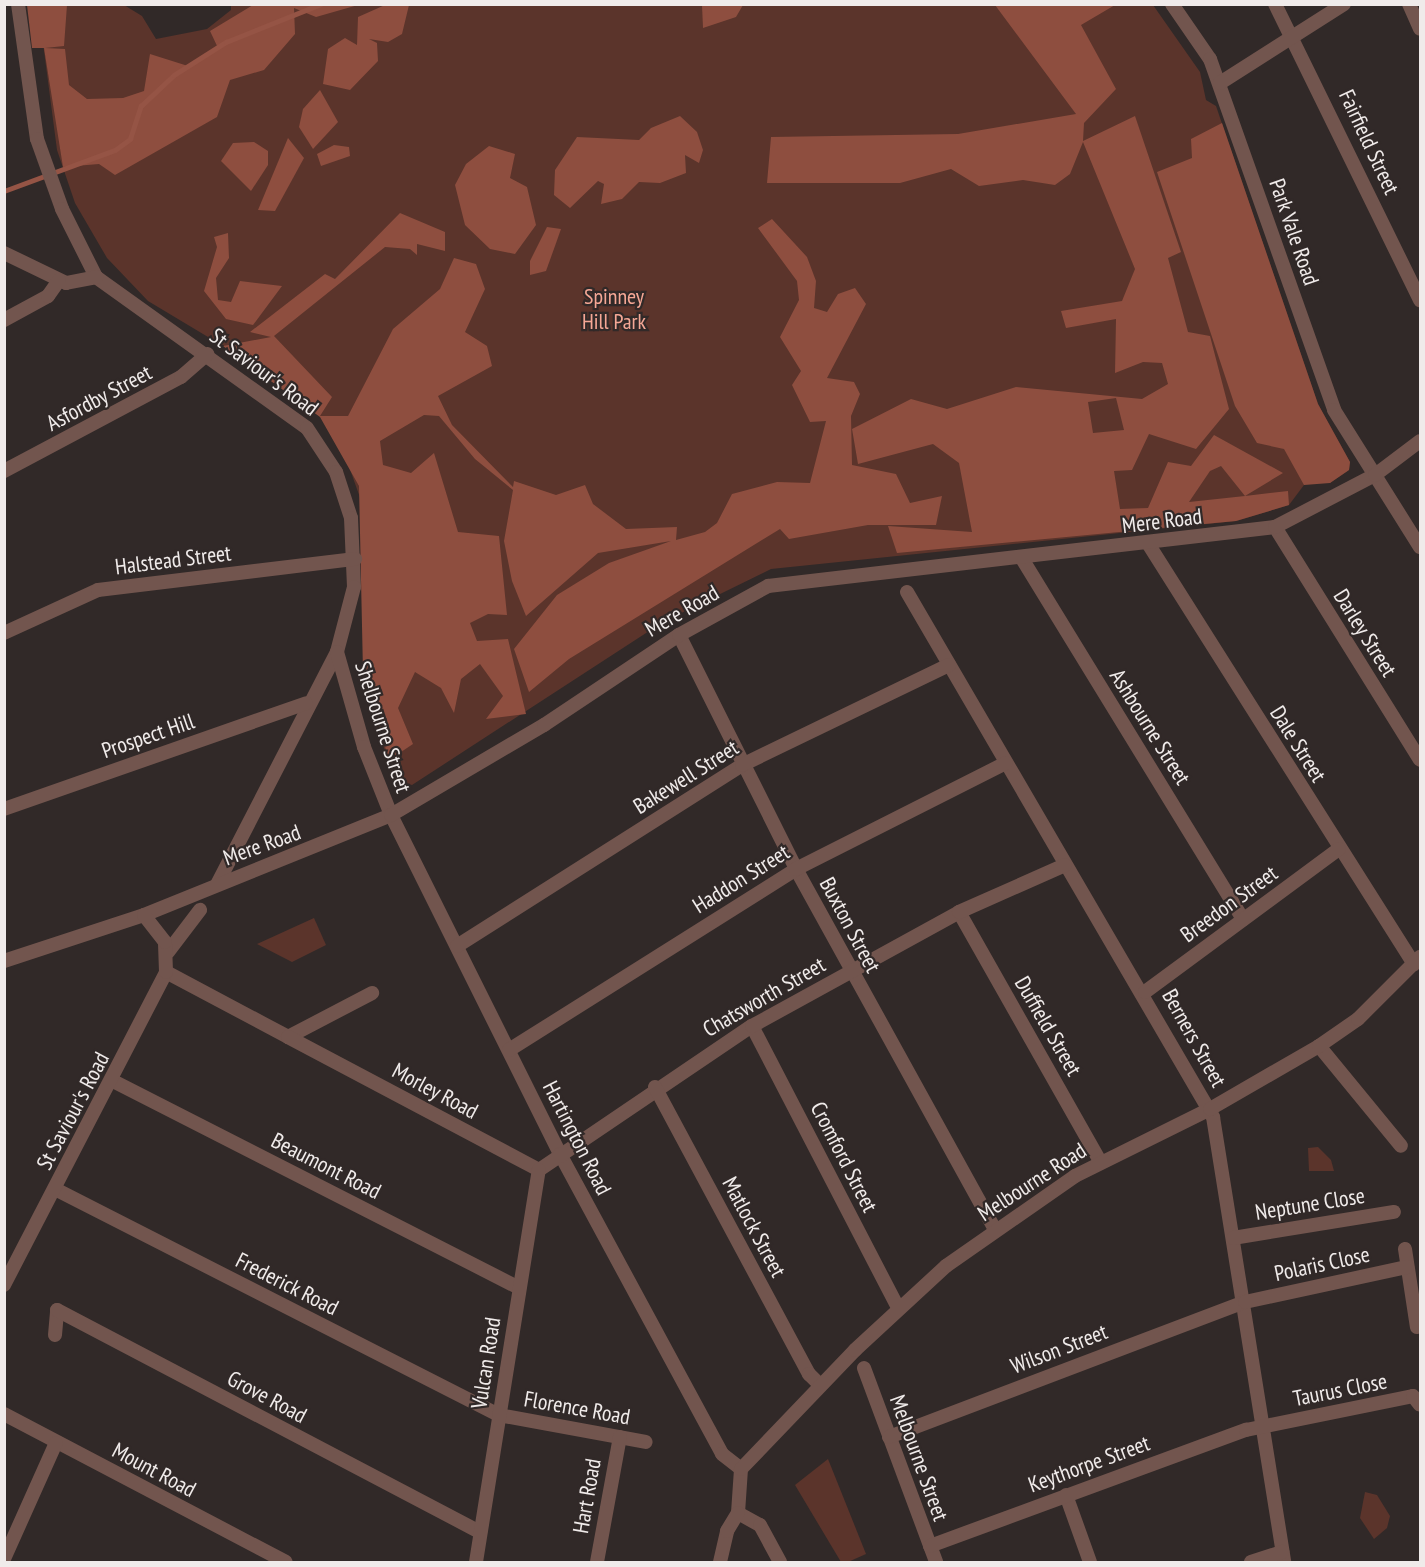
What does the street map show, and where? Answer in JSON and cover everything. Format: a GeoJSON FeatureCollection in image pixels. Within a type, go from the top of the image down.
{"type":"FeatureCollection","features":[{"type":"Feature","properties":{"kind":"street","name":"St Saviour's Road"},"geometry":{"type":"LineString","coordinates":[[18,4],[31,112],[45,165],[96,277],[126,303],[207,354],[284,408],[320,446],[345,496],[355,559],[347,621],[336,652],[306,703],[217,884]]}},
{"type":"Feature","properties":{"kind":"street","name":"Park Vale Road"},"geometry":{"type":"LineString","coordinates":[[1172,4],[1210,58],[1220,83],[1334,410],[1420,547]]}},
{"type":"Feature","properties":{"kind":"street","name":"Fairfield Street"},"geometry":{"type":"LineString","coordinates":[[1275,4],[1294,35],[1420,300]]}},
{"type":"Feature","properties":{"kind":"street"},"geometry":{"type":"LineString","coordinates":[[1220,83],[1344,4]]}},
{"type":"Feature","properties":{"kind":"street"},"geometry":{"type":"LineString","coordinates":[[1409,4],[1420,29]]}},
{"type":"Feature","properties":{"kind":"street"},"geometry":{"type":"LineString","coordinates":[[4,253],[59,280],[74,284],[96,277]]}},
{"type":"Feature","properties":{"kind":"street"},"geometry":{"type":"LineString","coordinates":[[4,320],[48,296],[59,280]]}},
{"type":"Feature","properties":{"kind":"street","name":"Asfordby Street"},"geometry":{"type":"LineString","coordinates":[[4,471],[181,377],[207,354]]}},
{"type":"Feature","properties":{"kind":"street","name":"Mere Road"},"geometry":{"type":"LineString","coordinates":[[4,961],[144,915],[391,815],[544,725],[679,635],[768,586],[1149,545],[1275,527],[1375,475],[1420,441]]}},
{"type":"Feature","properties":{"kind":"street","name":"Darley Street"},"geometry":{"type":"LineString","coordinates":[[1275,527],[1420,760]]}},
{"type":"Feature","properties":{"kind":"street","name":"Dale Street"},"geometry":{"type":"LineString","coordinates":[[1149,545],[1339,849],[1417,961]]}},
{"type":"Feature","properties":{"kind":"street","name":"Ashbourne Street"},"geometry":{"type":"LineString","coordinates":[[1021,557],[1243,919]]}},
{"type":"Feature","properties":{"kind":"street","name":"Halstead Street"},"geometry":{"type":"LineString","coordinates":[[4,633],[98,590],[355,559]]}},
{"type":"Feature","properties":{"kind":"street","name":"Berners Street"},"geometry":{"type":"LineString","coordinates":[[907,592],[1065,865],[1145,992],[1210,1109],[1245,1302],[1283,1557]]}},
{"type":"Feature","properties":{"kind":"street","name":"Buxton Street"},"geometry":{"type":"LineString","coordinates":[[679,635],[796,869],[995,1229]]}},
{"type":"Feature","properties":{"kind":"street","name":"Shelbourne Street"},"geometry":{"type":"LineString","coordinates":[[336,652],[391,815]]}},
{"type":"Feature","properties":{"kind":"street","name":"Bakewell Street"},"geometry":{"type":"LineString","coordinates":[[457,946],[742,765],[949,665]]}},
{"type":"Feature","properties":{"kind":"street","name":"Prospect Hill"},"geometry":{"type":"LineString","coordinates":[[4,809],[306,703]]}},
{"type":"Feature","properties":{"kind":"street","name":"Haddon Street"},"geometry":{"type":"LineString","coordinates":[[509,1050],[796,869],[1006,763]]}},
{"type":"Feature","properties":{"kind":"street","name":"Hartington Road"},"geometry":{"type":"LineString","coordinates":[[391,815],[560,1154],[722,1454],[741,1469]]}},
{"type":"Feature","properties":{"kind":"street","name":"Breedon Street"},"geometry":{"type":"LineString","coordinates":[[1145,992],[1339,849]]}},
{"type":"Feature","properties":{"kind":"street","name":"Chatsworth Street"},"geometry":{"type":"LineString","coordinates":[[560,1154],[655,1087],[752,1026],[959,912],[1065,865]]}},
{"type":"Feature","properties":{"kind":"street"},"geometry":{"type":"LineString","coordinates":[[144,915],[168,952],[200,910]]}},
{"type":"Feature","properties":{"kind":"street","name":"Duffield Street"},"geometry":{"type":"LineString","coordinates":[[959,912],[1100,1161]]}},
{"type":"Feature","properties":{"kind":"street","name":"St Saviour's Road"},"geometry":{"type":"LineString","coordinates":[[4,1285],[113,1081],[166,972],[168,952]]}},
{"type":"Feature","properties":{"kind":"street","name":"Melbourne Road"},"geometry":{"type":"LineString","coordinates":[[741,1469],[820,1385],[898,1308],[995,1229],[1100,1161],[1210,1109],[1319,1046],[1358,1019],[1417,961]]}},
{"type":"Feature","properties":{"kind":"street","name":"Morley Road"},"geometry":{"type":"LineString","coordinates":[[166,972],[539,1170]]}},
{"type":"Feature","properties":{"kind":"street"},"geometry":{"type":"LineString","coordinates":[[288,1037],[372,993]]}},
{"type":"Feature","properties":{"kind":"street","name":"Cromford Street"},"geometry":{"type":"LineString","coordinates":[[752,1026],[898,1308]]}},
{"type":"Feature","properties":{"kind":"street"},"geometry":{"type":"LineString","coordinates":[[1319,1046],[1401,1146]]}},
{"type":"Feature","properties":{"kind":"street","name":"Beaumont Road"},"geometry":{"type":"LineString","coordinates":[[113,1081],[519,1288]]}},
{"type":"Feature","properties":{"kind":"street","name":"Matlock Street"},"geometry":{"type":"LineString","coordinates":[[655,1087],[809,1374],[820,1385]]}},
{"type":"Feature","properties":{"kind":"street"},"geometry":{"type":"LineString","coordinates":[[539,1170],[560,1154]]}},
{"type":"Feature","properties":{"kind":"street","name":"Vulcan Road"},"geometry":{"type":"LineString","coordinates":[[476,1563],[539,1170]]}},
{"type":"Feature","properties":{"kind":"street","name":"Frederick Road"},"geometry":{"type":"LineString","coordinates":[[55,1189],[499,1415]]}},
{"type":"Feature","properties":{"kind":"street","name":"Neptune Close"},"geometry":{"type":"LineString","coordinates":[[1233,1238],[1394,1212]]}},
{"type":"Feature","properties":{"kind":"street"},"geometry":{"type":"LineString","coordinates":[[1405,1249],[1417,1327]]}},
{"type":"Feature","properties":{"kind":"street","name":"Polaris Close"},"geometry":{"type":"LineString","coordinates":[[1245,1302],[1407,1267]]}},
{"type":"Feature","properties":{"kind":"street","name":"Wilson Street"},"geometry":{"type":"LineString","coordinates":[[889,1437],[1245,1302]]}},
{"type":"Feature","properties":{"kind":"street","name":"Grove Road"},"geometry":{"type":"LineString","coordinates":[[55,1335],[57,1310],[480,1532]]}},
{"type":"Feature","properties":{"kind":"street","name":"Melbourne Street"},"geometry":{"type":"LineString","coordinates":[[864,1368],[936,1563]]}},
{"type":"Feature","properties":{"kind":"street","name":"Taurus Close"},"geometry":{"type":"LineString","coordinates":[[1264,1426],[1413,1396],[1420,1406]]}},
{"type":"Feature","properties":{"kind":"street","name":"Mount Road"},"geometry":{"type":"LineString","coordinates":[[4,1414],[286,1563]]}},
{"type":"Feature","properties":{"kind":"street","name":"Florence Road"},"geometry":{"type":"LineString","coordinates":[[499,1415],[646,1442]]}},
{"type":"Feature","properties":{"kind":"street","name":"Keythorpe Street"},"geometry":{"type":"LineString","coordinates":[[930,1546],[1066,1495],[1264,1426]]}},
{"type":"Feature","properties":{"kind":"street","name":"Hart Road"},"geometry":{"type":"LineString","coordinates":[[597,1563],[620,1437]]}},
{"type":"Feature","properties":{"kind":"street"},"geometry":{"type":"LineString","coordinates":[[4,1559],[56,1443]]}},
{"type":"Feature","properties":{"kind":"street"},"geometry":{"type":"LineString","coordinates":[[720,1563],[738,1513],[741,1469]]}},
{"type":"Feature","properties":{"kind":"street"},"geometry":{"type":"LineString","coordinates":[[1066,1495],[1090,1563]]}},
{"type":"Feature","properties":{"kind":"street"},"geometry":{"type":"LineString","coordinates":[[738,1513],[760,1525],[780,1563]]}},
{"type":"Feature","properties":{"kind":"street"},"geometry":{"type":"LineString","coordinates":[[1251,1563],[1283,1557]]}},
{"type":"Feature","properties":{"kind":"green space","name":"Spinney Hill Park"},"geometry":{"type":"Polygon","coordinates":[[[231,4],[1153,5],[1200,72],[1206,100],[1216,106],[1318,404],[1350,462],[1349,470],[1330,483],[1314,479],[1304,485],[1289,505],[1236,521],[771,569],[663,622],[412,785],[398,781],[373,722],[363,672],[368,520],[342,447],[320,416],[223,346],[148,301],[107,258],[75,203],[57,150],[38,5],[124,5],[142,16],[156,39],[207,29],[231,10],[231,4]]]}},
{"type":"Feature","properties":{"kind":"green space"},"geometry":{"type":"Polygon","coordinates":[[[314,918],[326,945],[292,962],[257,944],[314,918]]]}},
{"type":"Feature","properties":{"kind":"green space"},"geometry":{"type":"Polygon","coordinates":[[[1318,1147],[1331,1160],[1334,1171],[1309,1171],[1308,1148],[1318,1147]]]}},
{"type":"Feature","properties":{"kind":"green space"},"geometry":{"type":"Polygon","coordinates":[[[828,1459],[866,1554],[848,1562],[841,1562],[795,1485],[828,1459]]]}},
{"type":"Feature","properties":{"kind":"green space"},"geometry":{"type":"Polygon","coordinates":[[[1365,1492],[1377,1495],[1390,1516],[1387,1528],[1374,1539],[1360,1518],[1365,1492]]]}},
{"type":"Feature","properties":{"kind":"shaded area"},"geometry":{"type":"Polygon","coordinates":[[[702,4],[743,5],[736,17],[703,28],[702,4]]]}},
{"type":"Feature","properties":{"kind":"shaded area"},"geometry":{"type":"Polygon","coordinates":[[[27,5],[67,5],[64,46],[45,48],[65,49],[69,85],[87,99],[123,98],[144,91],[150,54],[188,66],[218,48],[210,31],[253,5],[358,5],[316,17],[294,8],[295,34],[264,70],[230,80],[217,117],[115,175],[99,164],[63,167],[44,48],[32,48],[27,5]]]}},
{"type":"Feature","properties":{"kind":"shaded area"},"geometry":{"type":"Polygon","coordinates":[[[385,5],[409,5],[402,34],[388,42],[369,39],[377,43],[378,61],[350,90],[323,84],[328,49],[345,38],[357,45],[358,17],[385,5]]]}},
{"type":"Feature","properties":{"kind":"shaded area"},"geometry":{"type":"Polygon","coordinates":[[[995,5],[1115,5],[1081,25],[1116,89],[1084,123],[1083,141],[1135,116],[1181,252],[1168,258],[1188,332],[1210,336],[1229,409],[1196,449],[1149,434],[1132,470],[1114,471],[1120,509],[1148,508],[1168,462],[1191,466],[1214,435],[1283,473],[1245,496],[1288,491],[1289,505],[1236,521],[897,553],[888,526],[972,532],[959,463],[933,444],[858,464],[852,429],[911,399],[947,409],[1016,387],[1142,399],[1168,384],[1162,363],[1143,362],[1115,373],[1116,319],[1066,328],[1061,311],[1122,301],[1135,269],[1083,142],[1070,174],[1055,185],[1023,180],[979,186],[951,169],[900,183],[767,183],[771,137],[958,134],[1076,114],[995,5]],[[1116,398],[1088,402],[1093,433],[1124,430],[1116,398]],[[1221,466],[1210,471],[1189,502],[1245,496],[1221,466]]]}},
{"type":"Feature","properties":{"kind":"shaded area"},"geometry":{"type":"Polygon","coordinates":[[[320,90],[338,122],[313,149],[299,127],[303,109],[320,90]]]}},
{"type":"Feature","properties":{"kind":"shaded area"},"geometry":{"type":"Polygon","coordinates":[[[680,116],[697,132],[703,150],[699,163],[685,155],[686,173],[660,183],[639,182],[622,199],[601,204],[604,184],[598,181],[570,208],[554,195],[555,170],[577,137],[639,140],[651,128],[680,116]]]}},
{"type":"Feature","properties":{"kind":"shaded area"},"geometry":{"type":"Polygon","coordinates":[[[1222,123],[1318,404],[1350,462],[1349,470],[1330,483],[1304,485],[1284,449],[1257,443],[1235,406],[1157,172],[1192,158],[1191,139],[1222,123]]]}},
{"type":"Feature","properties":{"kind":"shaded area"},"geometry":{"type":"Polygon","coordinates":[[[288,138],[304,158],[275,211],[258,210],[288,138]]]}},
{"type":"Feature","properties":{"kind":"shaded area"},"geometry":{"type":"Polygon","coordinates":[[[254,142],[268,151],[268,165],[251,191],[221,161],[233,143],[254,142]]]}},
{"type":"Feature","properties":{"kind":"shaded area"},"geometry":{"type":"Polygon","coordinates":[[[334,145],[349,147],[350,156],[321,166],[317,154],[334,145]]]}},
{"type":"Feature","properties":{"kind":"shaded area"},"geometry":{"type":"Polygon","coordinates":[[[489,146],[515,154],[510,178],[527,187],[536,225],[515,254],[490,249],[465,225],[455,185],[466,164],[489,146]]]}},
{"type":"Feature","properties":{"kind":"shaded area"},"geometry":{"type":"Polygon","coordinates":[[[400,213],[445,232],[445,251],[417,244],[417,255],[410,249],[385,247],[274,336],[332,397],[320,416],[348,416],[393,329],[440,289],[454,258],[476,264],[485,289],[465,332],[487,346],[492,366],[438,396],[452,425],[513,487],[514,481],[556,495],[585,485],[593,504],[626,529],[677,527],[676,540],[705,532],[717,523],[732,494],[777,482],[810,483],[826,421],[810,422],[792,385],[801,371],[780,337],[799,300],[797,281],[758,228],[772,219],[807,257],[816,281],[814,308],[827,312],[838,294],[855,288],[866,304],[827,378],[854,382],[860,394],[851,416],[852,465],[896,474],[910,503],[942,496],[936,525],[868,525],[789,539],[780,529],[569,659],[529,692],[514,649],[557,595],[609,563],[671,541],[598,553],[526,616],[512,581],[504,541],[513,490],[475,459],[439,416],[424,415],[380,441],[383,465],[411,473],[434,453],[458,532],[499,536],[507,615],[488,614],[470,623],[477,641],[508,639],[526,714],[486,719],[503,696],[480,664],[461,679],[454,713],[441,688],[415,672],[398,708],[413,744],[389,760],[363,672],[359,486],[320,417],[223,346],[271,337],[250,332],[325,274],[335,279],[400,213]]]}},
{"type":"Feature","properties":{"kind":"shaded area"},"geometry":{"type":"Polygon","coordinates":[[[547,227],[561,229],[546,271],[530,275],[530,261],[547,227]]]}},
{"type":"Feature","properties":{"kind":"shaded area"},"geometry":{"type":"Polygon","coordinates":[[[228,233],[229,258],[216,278],[218,300],[231,302],[240,281],[282,286],[253,325],[226,319],[204,291],[217,247],[214,237],[228,233]]]}},
{"type":"Feature","properties":{"kind":"waterway"},"geometry":{"type":"LineString","coordinates":[[4,191],[115,150],[130,139],[141,106],[174,75],[226,42],[321,4]]}}]}
